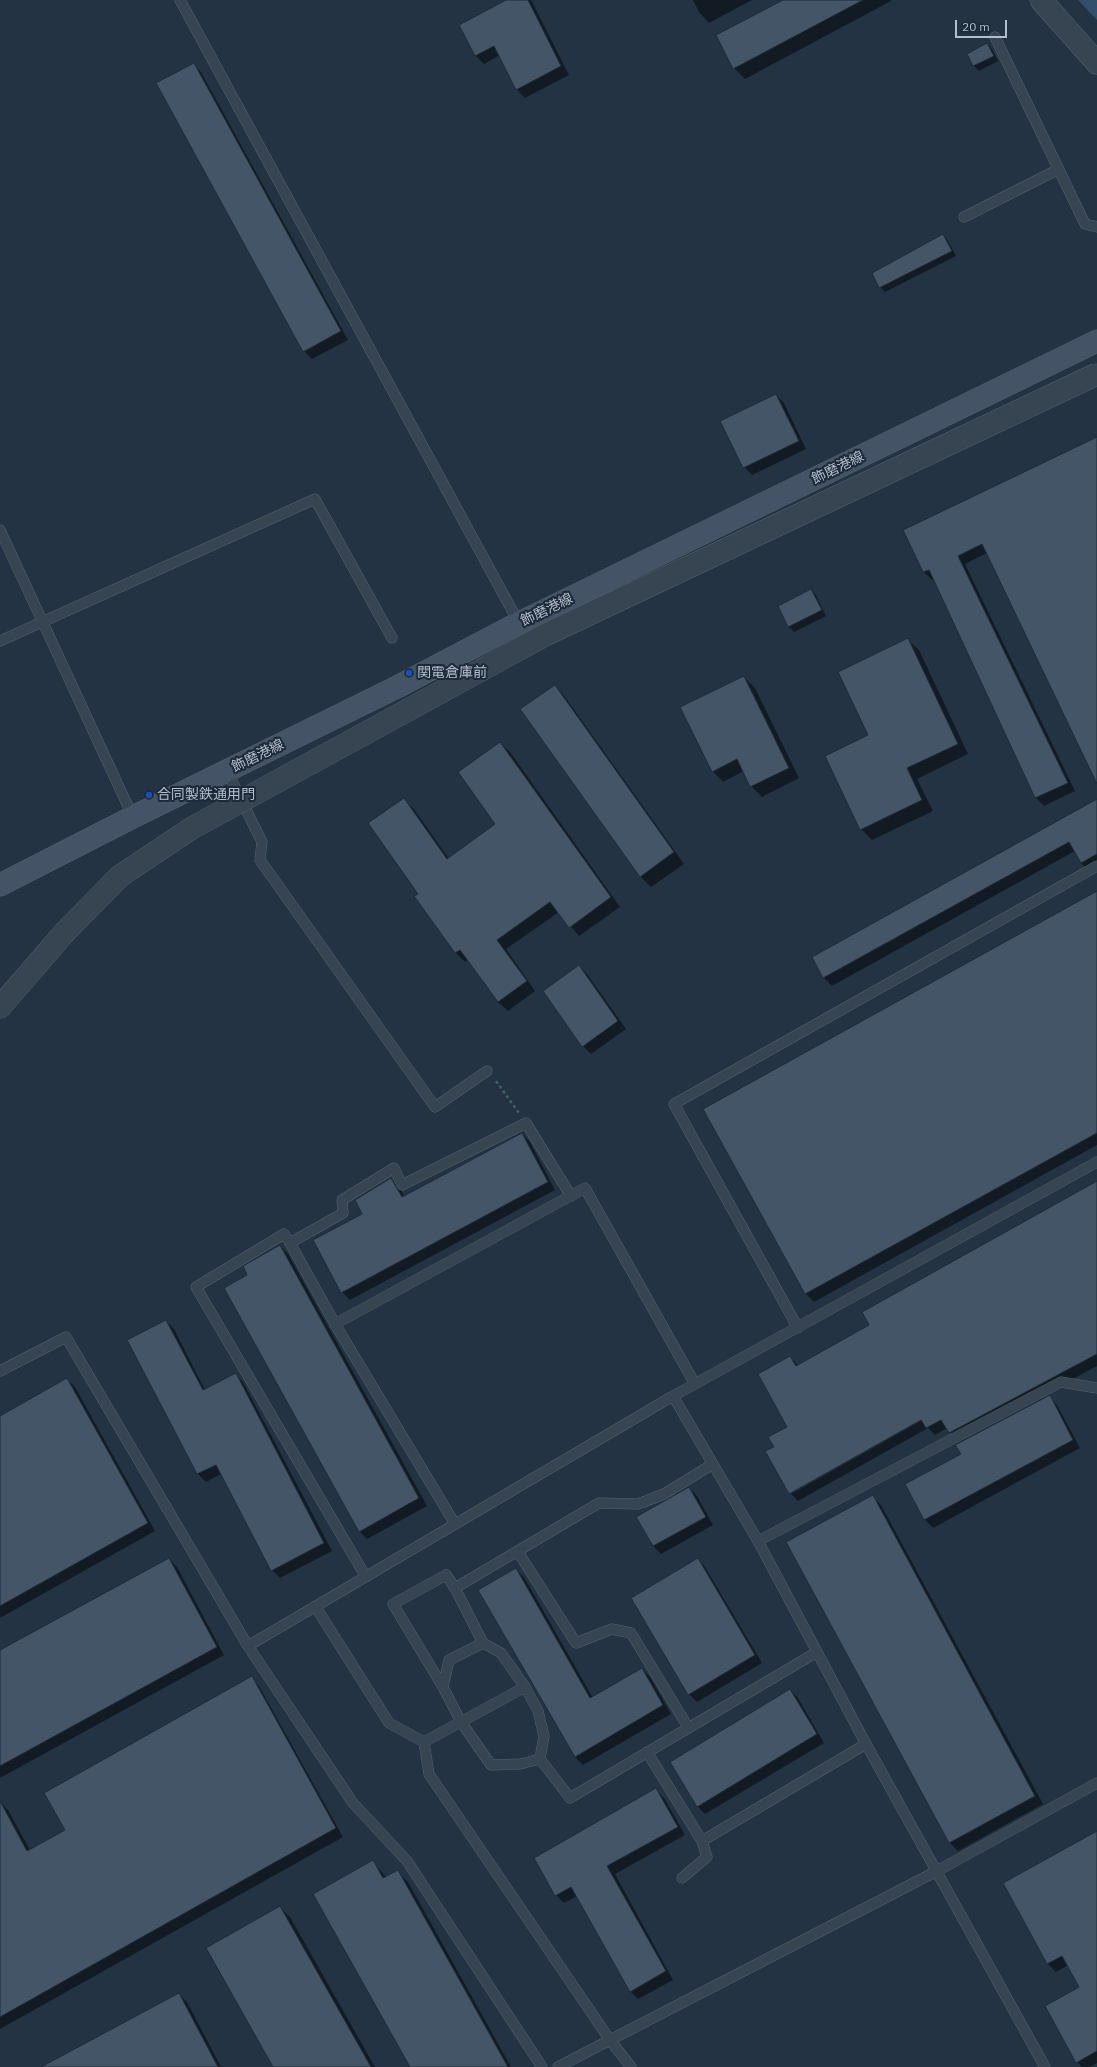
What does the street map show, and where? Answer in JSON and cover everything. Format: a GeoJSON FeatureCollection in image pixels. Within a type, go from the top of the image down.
{"type":"FeatureCollection","features":[{"type":"Feature","properties":{"kind":"main road","name":"飾磨港線"},"geometry":{"type":"LineString","coordinates":[[0,885],[133,817],[397,687],[519,623],[1097,341]]}},
{"type":"Feature","properties":{"kind":"street"},"geometry":{"type":"LineString","coordinates":[[1041,0],[1097,63]]}},
{"type":"Feature","properties":{"kind":"street"},"geometry":{"type":"LineString","coordinates":[[0,1007],[64,933],[120,876],[192,828],[547,634],[1097,374]]}},
{"type":"Feature","properties":{"kind":"lane"},"geometry":{"type":"LineString","coordinates":[[180,0],[519,623]]}},
{"type":"Feature","properties":{"kind":"lane"},"geometry":{"type":"LineString","coordinates":[[995,37],[1085,224],[1097,227]]}},
{"type":"Feature","properties":{"kind":"lane"},"geometry":{"type":"LineString","coordinates":[[964,217],[1059,169]]}},
{"type":"Feature","properties":{"kind":"lane"},"geometry":{"type":"LineString","coordinates":[[0,641],[43,623],[315,499],[392,638]]}},
{"type":"Feature","properties":{"kind":"lane"},"geometry":{"type":"LineString","coordinates":[[0,530],[133,817]]}},
{"type":"Feature","properties":{"kind":"lane"},"geometry":{"type":"LineString","coordinates":[[227,771],[262,842],[260,860],[435,1107],[490,1074]]}},
{"type":"Feature","properties":{"kind":"lane"},"geometry":{"type":"LineString","coordinates":[[798,1328],[674,1104],[1097,866]]}},
{"type":"Feature","properties":{"kind":"lane"},"geometry":{"type":"LineString","coordinates":[[290,1243],[343,1213],[342,1200],[394,1168],[402,1185],[526,1123],[571,1196]]}},
{"type":"Feature","properties":{"kind":"lane"},"geometry":{"type":"LineString","coordinates":[[248,1646],[673,1396],[1097,1162]]}},
{"type":"Feature","properties":{"kind":"lane"},"geometry":{"type":"LineString","coordinates":[[334,1324],[585,1188],[695,1384]]}},
{"type":"Feature","properties":{"kind":"lane"},"geometry":{"type":"LineString","coordinates":[[366,1577],[196,1287],[284,1234],[334,1324],[455,1524]]}},
{"type":"Feature","properties":{"kind":"lane"},"geometry":{"type":"LineString","coordinates":[[0,1371],[66,1337],[248,1646],[353,1803],[407,1861],[542,2067]]}},
{"type":"Feature","properties":{"kind":"lane"},"geometry":{"type":"LineString","coordinates":[[758,1541],[1061,1382],[1097,1388]]}},
{"type":"Feature","properties":{"kind":"lane"},"geometry":{"type":"LineString","coordinates":[[673,1396],[758,1541],[866,1744],[1045,2067]]}},
{"type":"Feature","properties":{"kind":"lane"},"geometry":{"type":"LineString","coordinates":[[454,1588],[518,1552],[599,1503],[638,1504],[664,1494],[713,1464]]}},
{"type":"Feature","properties":{"kind":"lane"},"geometry":{"type":"LineString","coordinates":[[518,1552],[576,1643],[612,1629],[631,1633],[688,1727]]}},
{"type":"Feature","properties":{"kind":"lane"},"geometry":{"type":"LineString","coordinates":[[540,1759],[520,1764],[491,1765],[461,1722],[443,1687],[393,1604],[446,1575],[483,1643],[500,1653],[525,1687],[538,1712],[544,1736],[540,1759],[570,1798],[817,1652]]}},
{"type":"Feature","properties":{"kind":"lane"},"geometry":{"type":"LineString","coordinates":[[316,1606],[389,1723],[424,1742]]}},
{"type":"Feature","properties":{"kind":"lane"},"geometry":{"type":"LineString","coordinates":[[443,1687],[450,1660],[483,1643]]}},
{"type":"Feature","properties":{"kind":"lane"},"geometry":{"type":"LineString","coordinates":[[424,1742],[525,1687]]}},
{"type":"Feature","properties":{"kind":"lane"},"geometry":{"type":"LineString","coordinates":[[424,1742],[429,1774],[610,2040],[631,2067]]}},
{"type":"Feature","properties":{"kind":"lane"},"geometry":{"type":"LineString","coordinates":[[702,1841],[866,1744]]}},
{"type":"Feature","properties":{"kind":"lane"},"geometry":{"type":"LineString","coordinates":[[647,1752],[702,1841],[707,1857],[682,1878]]}},
{"type":"Feature","properties":{"kind":"lane"},"geometry":{"type":"LineString","coordinates":[[558,2067],[937,1871],[1097,1783]]}},
{"type":"Feature","properties":{"kind":"path"},"geometry":{"type":"LineString","coordinates":[[490,1074],[526,1123]]}},
{"type":"Feature","properties":{"kind":"water"},"geometry":{"type":"Polygon","coordinates":[[[1078,0],[1097,0],[1097,20],[1078,0]]]}},
{"type":"Feature","properties":{"kind":"building"},"geometry":{"type":"Polygon","coordinates":[[[506,0],[528,0],[561,66],[516,90],[494,46],[475,56],[459,25],[506,0]]]}},
{"type":"Feature","properties":{"kind":"building"},"geometry":{"type":"Polygon","coordinates":[[[783,0],[863,0],[733,69],[716,35],[783,0]]]}},
{"type":"Feature","properties":{"kind":"building"},"geometry":{"type":"Polygon","coordinates":[[[987,43],[994,56],[973,66],[967,54],[987,43]]]}},
{"type":"Feature","properties":{"kind":"building"},"geometry":{"type":"Polygon","coordinates":[[[194,63],[341,331],[303,352],[156,83],[194,63]]]}},
{"type":"Feature","properties":{"kind":"building"},"geometry":{"type":"Polygon","coordinates":[[[943,234],[952,251],[879,288],[872,273],[943,234]]]}},
{"type":"Feature","properties":{"kind":"building"},"geometry":{"type":"Polygon","coordinates":[[[776,394],[799,441],[743,468],[720,421],[776,394]]]}},
{"type":"Feature","properties":{"kind":"building"},"geometry":{"type":"Polygon","coordinates":[[[1097,437],[1097,784],[982,544],[958,556],[1068,783],[1035,798],[929,570],[923,572],[903,530],[1097,437]]]}},
{"type":"Feature","properties":{"kind":"building"},"geometry":{"type":"Polygon","coordinates":[[[811,589],[822,610],[788,627],[778,606],[811,589]]]}},
{"type":"Feature","properties":{"kind":"building"},"geometry":{"type":"Polygon","coordinates":[[[908,638],[958,744],[907,768],[922,800],[860,830],[825,756],[868,735],[838,672],[908,638]]]}},
{"type":"Feature","properties":{"kind":"building"},"geometry":{"type":"Polygon","coordinates":[[[744,676],[789,768],[750,787],[737,759],[712,772],[680,707],[744,676]]]}},
{"type":"Feature","properties":{"kind":"building"},"geometry":{"type":"Polygon","coordinates":[[[555,685],[674,852],[640,877],[520,709],[555,685]]]}},
{"type":"Feature","properties":{"kind":"building"},"geometry":{"type":"Polygon","coordinates":[[[500,742],[611,897],[569,928],[550,902],[497,940],[527,981],[498,1002],[460,950],[455,953],[414,896],[418,894],[368,823],[404,798],[447,859],[495,824],[458,772],[500,742]]]}},
{"type":"Feature","properties":{"kind":"building"},"geometry":{"type":"Polygon","coordinates":[[[1097,799],[1097,854],[1081,863],[1069,842],[823,978],[812,957],[1097,799]]]}},
{"type":"Feature","properties":{"kind":"building"},"geometry":{"type":"Polygon","coordinates":[[[1097,891],[1097,1133],[805,1294],[703,1109],[1097,891]]]}},
{"type":"Feature","properties":{"kind":"building"},"geometry":{"type":"Polygon","coordinates":[[[579,965],[618,1021],[582,1047],[543,991],[579,965]]]}},
{"type":"Feature","properties":{"kind":"building"},"geometry":{"type":"Polygon","coordinates":[[[522,1133],[548,1182],[341,1293],[313,1240],[362,1214],[355,1200],[391,1178],[402,1197],[522,1133]]]}},
{"type":"Feature","properties":{"kind":"building"},"geometry":{"type":"Polygon","coordinates":[[[1097,1181],[1097,1354],[949,1433],[941,1420],[926,1428],[921,1420],[789,1494],[765,1451],[774,1447],[768,1437],[787,1427],[758,1374],[790,1356],[796,1366],[869,1325],[862,1312],[1097,1181]]]}},
{"type":"Feature","properties":{"kind":"building"},"geometry":{"type":"Polygon","coordinates":[[[280,1245],[419,1498],[359,1532],[224,1288],[247,1275],[243,1266],[280,1245]]]}},
{"type":"Feature","properties":{"kind":"building"},"geometry":{"type":"Polygon","coordinates":[[[166,1320],[203,1390],[236,1373],[324,1543],[271,1571],[216,1465],[197,1474],[127,1340],[166,1320]]]}},
{"type":"Feature","properties":{"kind":"building"},"geometry":{"type":"Polygon","coordinates":[[[67,1378],[148,1523],[0,1606],[0,1416],[67,1378]]]}},
{"type":"Feature","properties":{"kind":"building"},"geometry":{"type":"Polygon","coordinates":[[[1050,1395],[1073,1440],[924,1520],[905,1484],[961,1454],[955,1445],[1050,1395]]]}},
{"type":"Feature","properties":{"kind":"building"},"geometry":{"type":"Polygon","coordinates":[[[689,1487],[706,1517],[653,1546],[636,1517],[689,1487]]]}},
{"type":"Feature","properties":{"kind":"building"},"geometry":{"type":"Polygon","coordinates":[[[873,1495],[1035,1796],[949,1843],[786,1542],[873,1495]]]}},
{"type":"Feature","properties":{"kind":"building"},"geometry":{"type":"Polygon","coordinates":[[[169,1558],[217,1647],[0,1766],[0,1650],[169,1558]]]}},
{"type":"Feature","properties":{"kind":"building"},"geometry":{"type":"Polygon","coordinates":[[[698,1558],[755,1655],[688,1695],[631,1598],[698,1558]]]}},
{"type":"Feature","properties":{"kind":"building"},"geometry":{"type":"Polygon","coordinates":[[[516,1568],[590,1698],[642,1668],[663,1705],[575,1757],[478,1590],[516,1568]]]}},
{"type":"Feature","properties":{"kind":"building"},"geometry":{"type":"Polygon","coordinates":[[[252,1676],[336,1828],[0,2017],[0,1801],[27,1851],[65,1830],[44,1793],[252,1676]]]}},
{"type":"Feature","properties":{"kind":"building"},"geometry":{"type":"Polygon","coordinates":[[[790,1689],[817,1734],[697,1807],[670,1762],[790,1689]]]}},
{"type":"Feature","properties":{"kind":"building"},"geometry":{"type":"Polygon","coordinates":[[[656,1788],[678,1827],[607,1866],[666,1971],[630,1992],[571,1887],[555,1896],[534,1858],[656,1788]]]}},
{"type":"Feature","properties":{"kind":"building"},"geometry":{"type":"Polygon","coordinates":[[[1097,1831],[1097,2051],[1076,2063],[1045,2006],[1079,1987],[1062,1956],[1047,1964],[1003,1883],[1097,1831]]]}},
{"type":"Feature","properties":{"kind":"building"},"geometry":{"type":"Polygon","coordinates":[[[373,1860],[383,1878],[398,1870],[508,2067],[410,2067],[313,1894],[373,1860]]]}},
{"type":"Feature","properties":{"kind":"building"},"geometry":{"type":"Polygon","coordinates":[[[280,1906],[371,2067],[273,2067],[206,1948],[280,1906]]]}},
{"type":"Feature","properties":{"kind":"building"},"geometry":{"type":"Polygon","coordinates":[[[179,1993],[218,2067],[41,2067],[179,1993]]]}},
{"type":"Feature","properties":{"kind":"place","name":"関電倉庫前"},"geometry":{"type":"Point","coordinates":[409,673]}},
{"type":"Feature","properties":{"kind":"place","name":"合同製鉄通用門"},"geometry":{"type":"Point","coordinates":[149,795]}}]}
